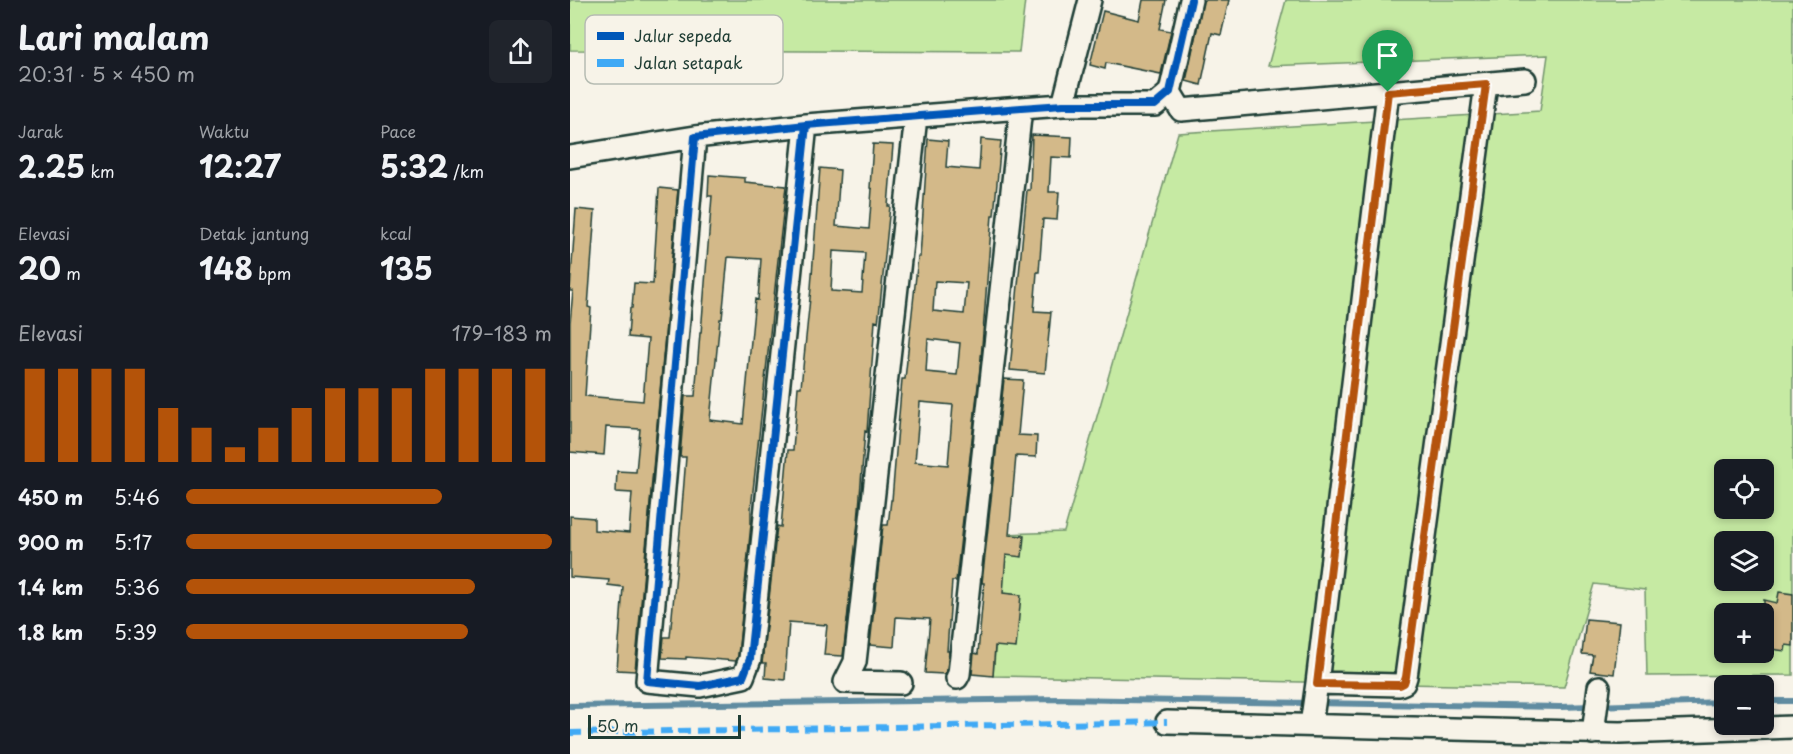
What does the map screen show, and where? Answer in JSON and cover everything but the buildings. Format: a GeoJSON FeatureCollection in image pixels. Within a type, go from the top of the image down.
{"type":"FeatureCollection","features":[{"type":"Feature","properties":{"kind":"street"},"geometry":{"type":"LineString","coordinates":[[1062,105],[1090,0]]}},
{"type":"Feature","properties":{"kind":"street"},"geometry":{"type":"LineString","coordinates":[[570,157],[695,137],[806,125],[1062,105],[1155,105],[1170,92],[1191,0]]}},
{"type":"Feature","properties":{"kind":"street"},"geometry":{"type":"LineString","coordinates":[[1170,92],[1180,110],[1526,80]]}},
{"type":"Feature","properties":{"kind":"street"},"geometry":{"type":"LineString","coordinates":[[1317,684],[1400,685],[1404,683],[1406,677],[1486,84]]}},
{"type":"Feature","properties":{"kind":"street"},"geometry":{"type":"LineString","coordinates":[[1311,725],[1388,92]]}},
{"type":"Feature","properties":{"kind":"street"},"geometry":{"type":"LineString","coordinates":[[957,678],[1021,108]]}},
{"type":"Feature","properties":{"kind":"street"},"geometry":{"type":"LineString","coordinates":[[901,683],[845,682],[855,662],[916,117]]}},
{"type":"Feature","properties":{"kind":"street"},"geometry":{"type":"LineString","coordinates":[[695,137],[647,681],[700,686],[743,677],[750,658],[806,125]]}},
{"type":"Feature","properties":{"kind":"street"},"geometry":{"type":"LineString","coordinates":[[1594,727],[1598,691]]}},
{"type":"Feature","properties":{"kind":"street"},"geometry":{"type":"LineString","coordinates":[[1167,722],[1311,725],[1793,727]]}},
{"type":"Feature","properties":{"kind":"green space"},"geometry":{"type":"Polygon","coordinates":[[[570,0],[1025,0],[1019,52],[783,51],[783,15],[585,15],[585,50],[570,50],[570,0]]]}},
{"type":"Feature","properties":{"kind":"green space"},"geometry":{"type":"Polygon","coordinates":[[[1286,0],[1793,0],[1793,675],[1647,676],[1645,590],[1594,584],[1564,687],[993,676],[1005,534],[1064,532],[1178,133],[1540,111],[1548,55],[1268,66],[1286,0]]]}},
{"type":"Feature","properties":{"kind":"waterway"},"geometry":{"type":"LineString","coordinates":[[570,706],[1060,699],[1560,707],[1714,702]]}},
{"type":"Feature","properties":{"kind":"waterway"},"geometry":{"type":"LineString","coordinates":[[1774,701],[1793,701]]}},
{"type":"Feature","properties":{"kind":"marked path"},"geometry":{"type":"LineString","coordinates":[[570,733],[1167,722]]}},
{"type":"Feature","properties":{"kind":"cycle path"},"geometry":{"type":"LineString","coordinates":[[806,125],[750,659],[743,677],[700,686],[647,681],[695,137],[806,125],[1063,105],[1155,105],[1170,92],[1191,0]]}},
{"type":"Feature","properties":{"kind":"route"},"geometry":{"type":"LineString","coordinates":[[1486,84],[1406,677],[1404,683],[1400,685],[1317,684],[1388,92],[1486,84]]}}]}
